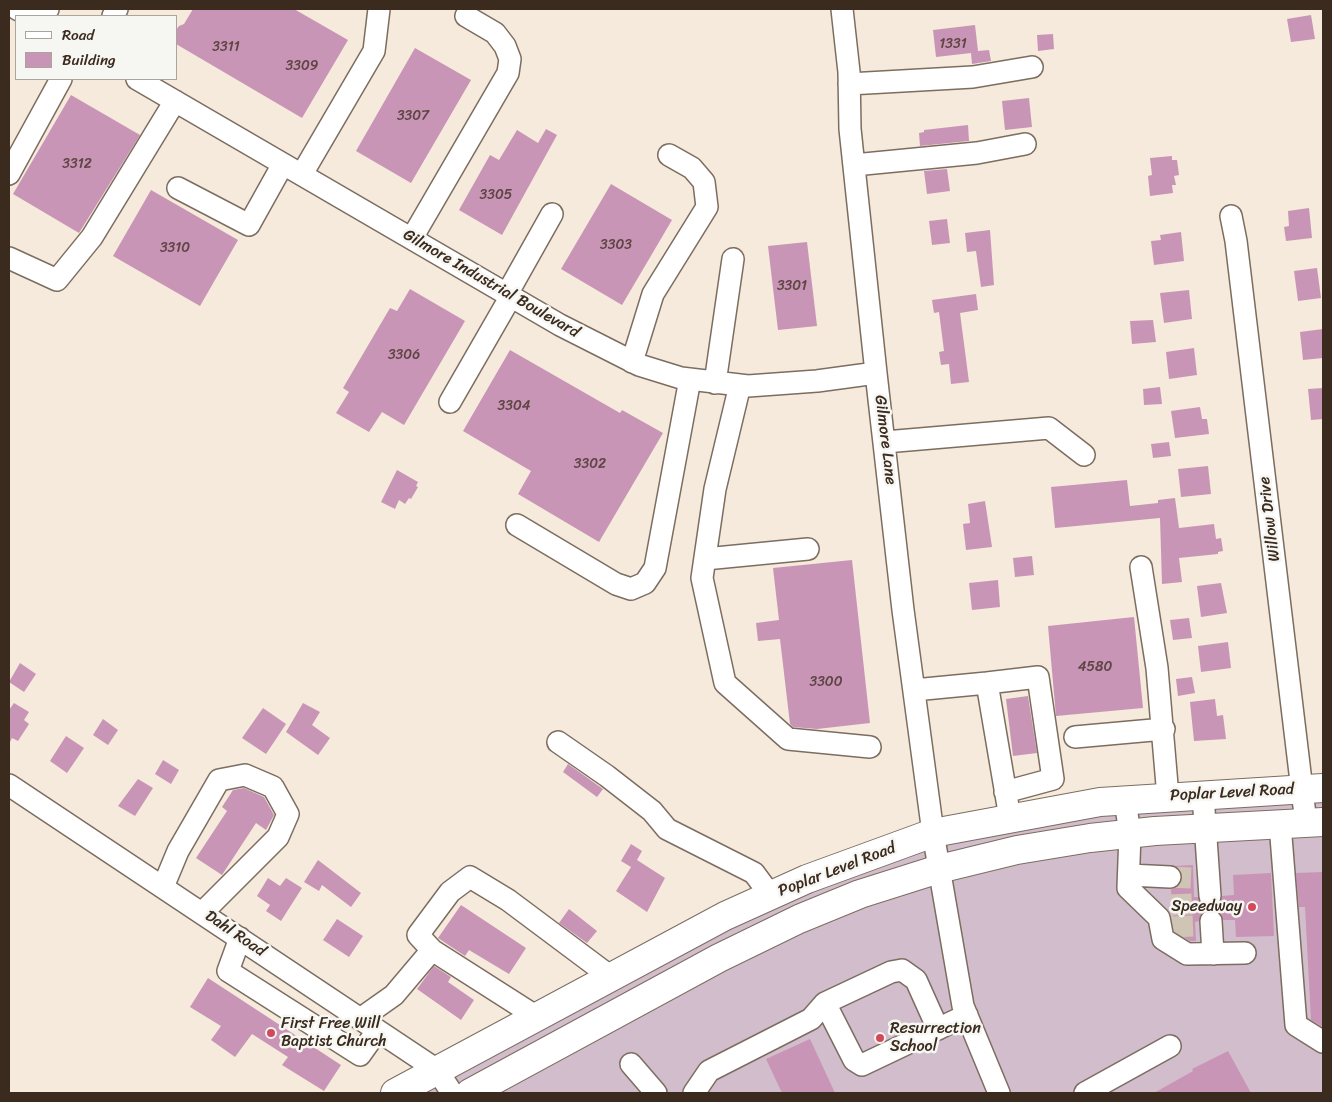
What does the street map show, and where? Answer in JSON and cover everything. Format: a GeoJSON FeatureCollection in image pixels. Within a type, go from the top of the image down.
{"type":"FeatureCollection","features":[{"type":"Feature","properties":{"kind":"main road","name":"Poplar Level Road"},"geometry":{"type":"LineString","coordinates":[[395,1093],[725,916],[807,879],[933,833],[1100,802],[1313,788]]}},
{"type":"Feature","properties":{"kind":"main road","name":"Poplar Level Road"},"geometry":{"type":"LineString","coordinates":[[470,1093],[500,1086],[719,958],[799,918],[860,894],[940,869],[1017,850],[1090,838],[1206,828],[1303,823]]}},
{"type":"Feature","properties":{"kind":"street"},"geometry":{"type":"LineString","coordinates":[[17,9],[28,15]]}},
{"type":"Feature","properties":{"kind":"street"},"geometry":{"type":"LineString","coordinates":[[302,174],[374,51],[379,9]]}},
{"type":"Feature","properties":{"kind":"street","name":"Gilmore Lane"},"geometry":{"type":"LineString","coordinates":[[842,9],[854,165],[876,373],[933,833],[963,1006],[999,1093]]}},
{"type":"Feature","properties":{"kind":"street"},"geometry":{"type":"LineString","coordinates":[[412,238],[508,74],[510,59],[505,46],[495,33],[466,16]]}},
{"type":"Feature","properties":{"kind":"street"},"geometry":{"type":"LineString","coordinates":[[849,84],[972,76],[1032,67]]}},
{"type":"Feature","properties":{"kind":"street"},"geometry":{"type":"LineString","coordinates":[[9,174],[60,80]]}},
{"type":"Feature","properties":{"kind":"street","name":"Gilmore Industrial Boulevard"},"geometry":{"type":"LineString","coordinates":[[140,80],[509,295],[632,362],[690,379],[740,385],[817,381],[876,373]]}},
{"type":"Feature","properties":{"kind":"street"},"geometry":{"type":"LineString","coordinates":[[9,258],[57,280],[92,237],[175,101]]}},
{"type":"Feature","properties":{"kind":"street"},"geometry":{"type":"LineString","coordinates":[[854,165],[977,153],[1025,144]]}},
{"type":"Feature","properties":{"kind":"street"},"geometry":{"type":"LineString","coordinates":[[632,362],[653,294],[707,207],[704,182],[692,168],[669,155]]}},
{"type":"Feature","properties":{"kind":"street"},"geometry":{"type":"LineString","coordinates":[[178,188],[249,225],[283,164]]}},
{"type":"Feature","properties":{"kind":"street"},"geometry":{"type":"LineString","coordinates":[[450,402],[552,214]]}},
{"type":"Feature","properties":{"kind":"street","name":"Willow Drive"},"geometry":{"type":"LineString","coordinates":[[1231,216],[1238,250],[1313,788],[1303,823],[1296,1025],[1323,1042]]}},
{"type":"Feature","properties":{"kind":"street"},"geometry":{"type":"LineString","coordinates":[[715,383],[733,259]]}},
{"type":"Feature","properties":{"kind":"street"},"geometry":{"type":"LineString","coordinates":[[517,525],[616,584],[631,589],[646,583],[655,568],[690,379]]}},
{"type":"Feature","properties":{"kind":"street"},"geometry":{"type":"LineString","coordinates":[[740,385],[715,489],[702,578],[725,683],[788,739],[870,747]]}},
{"type":"Feature","properties":{"kind":"street"},"geometry":{"type":"LineString","coordinates":[[885,442],[1049,428],[1084,455]]}},
{"type":"Feature","properties":{"kind":"street"},"geometry":{"type":"LineString","coordinates":[[705,559],[808,549]]}},
{"type":"Feature","properties":{"kind":"street"},"geometry":{"type":"LineString","coordinates":[[1141,567],[1157,668],[1164,729],[1168,797]]}},
{"type":"Feature","properties":{"kind":"street"},"geometry":{"type":"LineString","coordinates":[[914,690],[1038,676],[1053,779],[1005,792]]}},
{"type":"Feature","properties":{"kind":"street"},"geometry":{"type":"LineString","coordinates":[[988,683],[1010,818]]}},
{"type":"Feature","properties":{"kind":"street"},"geometry":{"type":"LineString","coordinates":[[1075,737],[1164,729]]}},
{"type":"Feature","properties":{"kind":"street"},"geometry":{"type":"LineString","coordinates":[[558,742],[607,776],[652,811],[667,829],[754,873],[771,896]]}},
{"type":"Feature","properties":{"kind":"street"},"geometry":{"type":"LineString","coordinates":[[163,886],[178,852],[218,780],[245,775],[273,787],[288,814],[278,836],[202,913]]}},
{"type":"Feature","properties":{"kind":"street","name":"Dahl Road"},"geometry":{"type":"LineString","coordinates":[[9,784],[437,1070],[452,1093]]}},
{"type":"Feature","properties":{"kind":"street"},"geometry":{"type":"LineString","coordinates":[[1203,795],[1206,828],[1204,884]]}},
{"type":"Feature","properties":{"kind":"street"},"geometry":{"type":"LineString","coordinates":[[1125,800],[1130,834],[1128,888],[1167,927],[1163,939],[1187,954],[1245,953]]}},
{"type":"Feature","properties":{"kind":"street"},"geometry":{"type":"LineString","coordinates":[[1129,875],[1170,877]]}},
{"type":"Feature","properties":{"kind":"street"},"geometry":{"type":"LineString","coordinates":[[537,1018],[432,950],[418,935],[450,892],[470,877],[508,900],[611,977]]}},
{"type":"Feature","properties":{"kind":"street"},"geometry":{"type":"LineString","coordinates":[[1147,906],[1172,905]]}},
{"type":"Feature","properties":{"kind":"street"},"geometry":{"type":"LineString","coordinates":[[1206,924],[1213,954]]}},
{"type":"Feature","properties":{"kind":"street"},"geometry":{"type":"LineString","coordinates":[[240,938],[228,971],[360,1055],[378,1031]]}},
{"type":"Feature","properties":{"kind":"street"},"geometry":{"type":"LineString","coordinates":[[360,1019],[394,995],[432,950]]}},
{"type":"Feature","properties":{"kind":"street"},"geometry":{"type":"LineString","coordinates":[[694,1093],[709,1071],[811,1019],[825,1003],[891,972],[902,970],[916,980],[938,1029]]}},
{"type":"Feature","properties":{"kind":"street"},"geometry":{"type":"LineString","coordinates":[[825,1003],[854,1060],[862,1065],[967,1016]]}},
{"type":"Feature","properties":{"kind":"street"},"geometry":{"type":"LineString","coordinates":[[1084,1093],[1170,1046]]}},
{"type":"Feature","properties":{"kind":"street"},"geometry":{"type":"LineString","coordinates":[[632,1064],[645,1090]]}},
{"type":"Feature","properties":{"kind":"shaded area"},"geometry":{"type":"Polygon","coordinates":[[[1323,788],[1323,1093],[395,1093],[725,916],[933,833],[1323,788]]]}},
{"type":"Feature","properties":{"kind":"building"},"geometry":{"type":"Polygon","coordinates":[[[193,9],[294,9],[348,40],[302,118],[178,45],[178,27],[184,24],[193,9]]]}},
{"type":"Feature","properties":{"kind":"building"},"geometry":{"type":"Polygon","coordinates":[[[1311,15],[1315,39],[1291,42],[1287,19],[1311,15]]]}},
{"type":"Feature","properties":{"kind":"building"},"geometry":{"type":"Polygon","coordinates":[[[975,25],[978,51],[989,50],[991,61],[972,64],[971,53],[936,57],[933,30],[975,25]]]}},
{"type":"Feature","properties":{"kind":"building"},"geometry":{"type":"Polygon","coordinates":[[[1053,34],[1054,49],[1038,51],[1037,35],[1053,34]]]}},
{"type":"Feature","properties":{"kind":"building"},"geometry":{"type":"Polygon","coordinates":[[[415,48],[471,80],[411,183],[356,151],[415,48]]]}},
{"type":"Feature","properties":{"kind":"building"},"geometry":{"type":"Polygon","coordinates":[[[71,95],[140,135],[79,233],[13,194],[71,95]]]}},
{"type":"Feature","properties":{"kind":"building"},"geometry":{"type":"Polygon","coordinates":[[[1029,98],[1032,127],[1005,130],[1002,101],[1029,98]]]}},
{"type":"Feature","properties":{"kind":"building"},"geometry":{"type":"Polygon","coordinates":[[[968,125],[969,141],[920,146],[919,133],[924,132],[924,130],[968,125]]]}},
{"type":"Feature","properties":{"kind":"building"},"geometry":{"type":"Polygon","coordinates":[[[546,129],[557,135],[502,235],[459,210],[490,155],[499,160],[517,130],[538,143],[546,129]]]}},
{"type":"Feature","properties":{"kind":"building"},"geometry":{"type":"Polygon","coordinates":[[[1172,156],[1172,160],[1177,160],[1179,175],[1174,176],[1176,185],[1172,185],[1173,193],[1150,196],[1148,176],[1152,175],[1150,158],[1172,156]]]}},
{"type":"Feature","properties":{"kind":"building"},"geometry":{"type":"Polygon","coordinates":[[[947,169],[950,191],[927,194],[924,171],[947,169]]]}},
{"type":"Feature","properties":{"kind":"building"},"geometry":{"type":"Polygon","coordinates":[[[611,184],[672,220],[622,305],[561,269],[611,184]]]}},
{"type":"Feature","properties":{"kind":"building"},"geometry":{"type":"Polygon","coordinates":[[[151,190],[238,240],[200,306],[113,256],[151,190]]]}},
{"type":"Feature","properties":{"kind":"building"},"geometry":{"type":"Polygon","coordinates":[[[1309,208],[1312,238],[1286,241],[1284,227],[1289,226],[1288,211],[1309,208]]]}},
{"type":"Feature","properties":{"kind":"building"},"geometry":{"type":"Polygon","coordinates":[[[947,219],[950,243],[932,245],[929,221],[947,219]]]}},
{"type":"Feature","properties":{"kind":"building"},"geometry":{"type":"Polygon","coordinates":[[[990,230],[994,285],[981,287],[976,251],[967,252],[965,233],[990,230]]]}},
{"type":"Feature","properties":{"kind":"building"},"geometry":{"type":"Polygon","coordinates":[[[1181,232],[1184,261],[1154,265],[1151,241],[1161,240],[1160,235],[1181,232]]]}},
{"type":"Feature","properties":{"kind":"building"},"geometry":{"type":"Polygon","coordinates":[[[807,242],[817,326],[778,330],[768,246],[807,242]]]}},
{"type":"Feature","properties":{"kind":"building"},"geometry":{"type":"Polygon","coordinates":[[[1317,268],[1321,298],[1298,301],[1294,271],[1317,268]]]}},
{"type":"Feature","properties":{"kind":"building"},"geometry":{"type":"Polygon","coordinates":[[[410,289],[465,321],[404,425],[382,412],[369,432],[336,413],[349,392],[343,388],[390,308],[397,311],[410,289]]]}},
{"type":"Feature","properties":{"kind":"building"},"geometry":{"type":"Polygon","coordinates":[[[1189,290],[1192,319],[1164,323],[1160,293],[1189,290]]]}},
{"type":"Feature","properties":{"kind":"building"},"geometry":{"type":"Polygon","coordinates":[[[976,294],[978,310],[960,313],[969,382],[951,384],[949,364],[941,365],[939,352],[944,351],[939,312],[934,313],[932,300],[976,294]]]}},
{"type":"Feature","properties":{"kind":"building"},"geometry":{"type":"Polygon","coordinates":[[[1153,320],[1156,342],[1132,344],[1130,321],[1153,320]]]}},
{"type":"Feature","properties":{"kind":"building"},"geometry":{"type":"Polygon","coordinates":[[[1323,329],[1323,358],[1303,360],[1300,332],[1323,329]]]}},
{"type":"Feature","properties":{"kind":"building"},"geometry":{"type":"Polygon","coordinates":[[[1194,348],[1197,375],[1169,379],[1166,352],[1194,348]]]}},
{"type":"Feature","properties":{"kind":"building"},"geometry":{"type":"Polygon","coordinates":[[[510,350],[620,413],[622,410],[663,433],[599,542],[518,494],[531,471],[463,431],[510,350]]]}},
{"type":"Feature","properties":{"kind":"building"},"geometry":{"type":"Polygon","coordinates":[[[1160,387],[1162,404],[1144,405],[1143,389],[1160,387]]]}},
{"type":"Feature","properties":{"kind":"building"},"geometry":{"type":"Polygon","coordinates":[[[1323,388],[1323,419],[1311,420],[1308,389],[1323,388]]]}},
{"type":"Feature","properties":{"kind":"building"},"geometry":{"type":"Polygon","coordinates":[[[1200,407],[1202,419],[1207,419],[1209,434],[1175,438],[1171,411],[1200,407]]]}},
{"type":"Feature","properties":{"kind":"building"},"geometry":{"type":"Polygon","coordinates":[[[1169,442],[1171,456],[1153,458],[1151,444],[1169,442]]]}},
{"type":"Feature","properties":{"kind":"building"},"geometry":{"type":"Polygon","coordinates":[[[1208,466],[1211,494],[1181,497],[1178,469],[1208,466]]]}},
{"type":"Feature","properties":{"kind":"building"},"geometry":{"type":"Polygon","coordinates":[[[397,470],[418,482],[416,486],[418,487],[411,499],[409,498],[405,504],[399,500],[395,509],[381,502],[397,470]]]}},
{"type":"Feature","properties":{"kind":"building"},"geometry":{"type":"Polygon","coordinates":[[[1127,480],[1130,506],[1158,503],[1158,500],[1175,498],[1179,528],[1214,524],[1216,539],[1221,538],[1223,551],[1218,552],[1218,554],[1179,558],[1182,582],[1162,584],[1160,518],[1055,528],[1051,487],[1127,480]]]}},
{"type":"Feature","properties":{"kind":"building"},"geometry":{"type":"Polygon","coordinates":[[[985,501],[992,547],[966,550],[963,524],[970,523],[968,504],[985,501]]]}},
{"type":"Feature","properties":{"kind":"building"},"geometry":{"type":"Polygon","coordinates":[[[1032,556],[1034,575],[1015,577],[1013,558],[1032,556]]]}},
{"type":"Feature","properties":{"kind":"building"},"geometry":{"type":"Polygon","coordinates":[[[852,560],[870,723],[817,729],[793,727],[790,724],[780,639],[758,641],[756,623],[779,620],[773,568],[852,560]]]}},
{"type":"Feature","properties":{"kind":"building"},"geometry":{"type":"Polygon","coordinates":[[[998,580],[1000,607],[972,610],[969,583],[998,580]]]}},
{"type":"Feature","properties":{"kind":"building"},"geometry":{"type":"Polygon","coordinates":[[[1221,583],[1227,613],[1201,617],[1197,586],[1221,583]]]}},
{"type":"Feature","properties":{"kind":"building"},"geometry":{"type":"Polygon","coordinates":[[[1134,617],[1143,708],[1056,716],[1048,626],[1134,617]]]}},
{"type":"Feature","properties":{"kind":"building"},"geometry":{"type":"Polygon","coordinates":[[[1189,618],[1192,638],[1173,640],[1170,620],[1189,618]]]}},
{"type":"Feature","properties":{"kind":"building"},"geometry":{"type":"Polygon","coordinates":[[[1228,642],[1231,668],[1201,672],[1198,646],[1228,642]]]}},
{"type":"Feature","properties":{"kind":"building"},"geometry":{"type":"Polygon","coordinates":[[[20,663],[36,674],[24,692],[9,682],[20,663]]]}},
{"type":"Feature","properties":{"kind":"building"},"geometry":{"type":"Polygon","coordinates":[[[1192,677],[1195,693],[1178,696],[1176,679],[1192,677]]]}},
{"type":"Feature","properties":{"kind":"building"},"geometry":{"type":"Polygon","coordinates":[[[1028,696],[1037,753],[1013,756],[1006,699],[1028,696]]]}},
{"type":"Feature","properties":{"kind":"building"},"geometry":{"type":"Polygon","coordinates":[[[1215,699],[1217,716],[1223,715],[1226,739],[1194,741],[1190,702],[1215,699]]]}},
{"type":"Feature","properties":{"kind":"building"},"geometry":{"type":"Polygon","coordinates":[[[14,703],[29,712],[24,720],[29,724],[18,741],[12,738],[9,744],[9,710],[14,703]]]}},
{"type":"Feature","properties":{"kind":"building"},"geometry":{"type":"Polygon","coordinates":[[[303,703],[320,712],[312,725],[330,738],[318,755],[286,732],[303,703]]]}},
{"type":"Feature","properties":{"kind":"building"},"geometry":{"type":"Polygon","coordinates":[[[263,708],[286,724],[266,754],[242,738],[263,708]]]}},
{"type":"Feature","properties":{"kind":"building"},"geometry":{"type":"Polygon","coordinates":[[[103,719],[118,730],[108,745],[93,735],[103,719]]]}},
{"type":"Feature","properties":{"kind":"building"},"geometry":{"type":"Polygon","coordinates":[[[66,736],[84,748],[67,773],[50,761],[66,736]]]}},
{"type":"Feature","properties":{"kind":"building"},"geometry":{"type":"Polygon","coordinates":[[[163,760],[179,770],[171,784],[155,774],[163,760]]]}},
{"type":"Feature","properties":{"kind":"building"},"geometry":{"type":"Polygon","coordinates":[[[568,764],[603,789],[597,797],[563,772],[568,764]]]}},
{"type":"Feature","properties":{"kind":"building"},"geometry":{"type":"Polygon","coordinates":[[[138,779],[153,788],[135,816],[118,806],[138,779]]]}},
{"type":"Feature","properties":{"kind":"building"},"geometry":{"type":"Polygon","coordinates":[[[244,788],[264,797],[274,815],[266,830],[256,823],[222,875],[196,858],[227,811],[222,807],[233,790],[244,788]]]}},
{"type":"Feature","properties":{"kind":"building"},"geometry":{"type":"Polygon","coordinates":[[[631,844],[642,851],[637,860],[665,878],[647,912],[616,891],[631,867],[621,861],[631,844]]]}},
{"type":"Feature","properties":{"kind":"building"},"geometry":{"type":"Polygon","coordinates":[[[318,860],[361,893],[351,907],[322,885],[319,891],[304,882],[318,860]]]}},
{"type":"Feature","properties":{"kind":"building"},"geometry":{"type":"Polygon","coordinates":[[[1193,865],[1194,897],[1198,897],[1204,907],[1210,908],[1217,906],[1222,896],[1234,895],[1233,875],[1271,873],[1274,936],[1236,937],[1235,920],[1223,920],[1221,914],[1211,909],[1204,911],[1199,921],[1195,922],[1196,941],[1190,941],[1174,931],[1171,889],[1180,884],[1182,877],[1181,871],[1175,866],[1193,865]]]}},
{"type":"Feature","properties":{"kind":"building"},"geometry":{"type":"Polygon","coordinates":[[[1323,872],[1323,1027],[1311,1020],[1305,907],[1299,907],[1296,873],[1323,872]]]}},
{"type":"Feature","properties":{"kind":"building"},"geometry":{"type":"Polygon","coordinates":[[[268,878],[280,886],[286,878],[302,888],[281,921],[266,911],[270,905],[257,896],[268,878]]]}},
{"type":"Feature","properties":{"kind":"building"},"geometry":{"type":"Polygon","coordinates":[[[461,905],[526,948],[509,974],[469,950],[465,956],[438,938],[461,905]]]}},
{"type":"Feature","properties":{"kind":"building"},"geometry":{"type":"Polygon","coordinates":[[[569,909],[597,931],[587,943],[559,923],[569,909]]]}},
{"type":"Feature","properties":{"kind":"building"},"geometry":{"type":"Polygon","coordinates":[[[337,919],[363,936],[349,957],[323,940],[337,919]]]}},
{"type":"Feature","properties":{"kind":"building"},"geometry":{"type":"Polygon","coordinates":[[[434,966],[451,977],[448,982],[474,1000],[461,1020],[417,989],[434,966]]]}},
{"type":"Feature","properties":{"kind":"building","name":"First Free Will Baptist Church"},"geometry":{"type":"Polygon","coordinates":[[[208,978],[341,1065],[324,1091],[282,1065],[288,1057],[252,1034],[235,1057],[211,1040],[221,1026],[190,1007],[208,978]]]}},
{"type":"Feature","properties":{"kind":"building"},"geometry":{"type":"Polygon","coordinates":[[[810,1039],[835,1093],[782,1093],[766,1059],[810,1039]]]}},
{"type":"Feature","properties":{"kind":"building"},"geometry":{"type":"Polygon","coordinates":[[[1228,1051],[1251,1093],[1154,1093],[1193,1071],[1192,1069],[1228,1051]]]}},
{"type":"Feature","properties":{"kind":"tunnel"},"geometry":{"type":"LineString","coordinates":[[1170,877],[1193,878]]}},
{"type":"Feature","properties":{"kind":"tunnel"},"geometry":{"type":"LineString","coordinates":[[1171,905],[1210,903]]}},
{"type":"Feature","properties":{"kind":"tunnel"},"geometry":{"type":"LineString","coordinates":[[1172,927],[1195,926]]}},
{"type":"Feature","properties":{"kind":"place","name":"Speedway"},"geometry":{"type":"Point","coordinates":[1252,907]}},
{"type":"Feature","properties":{"kind":"place","name":"First Free Will Baptist Church"},"geometry":{"type":"Point","coordinates":[271,1033]}},
{"type":"Feature","properties":{"kind":"place","name":"Resurrection School"},"geometry":{"type":"Point","coordinates":[880,1038]}}]}
